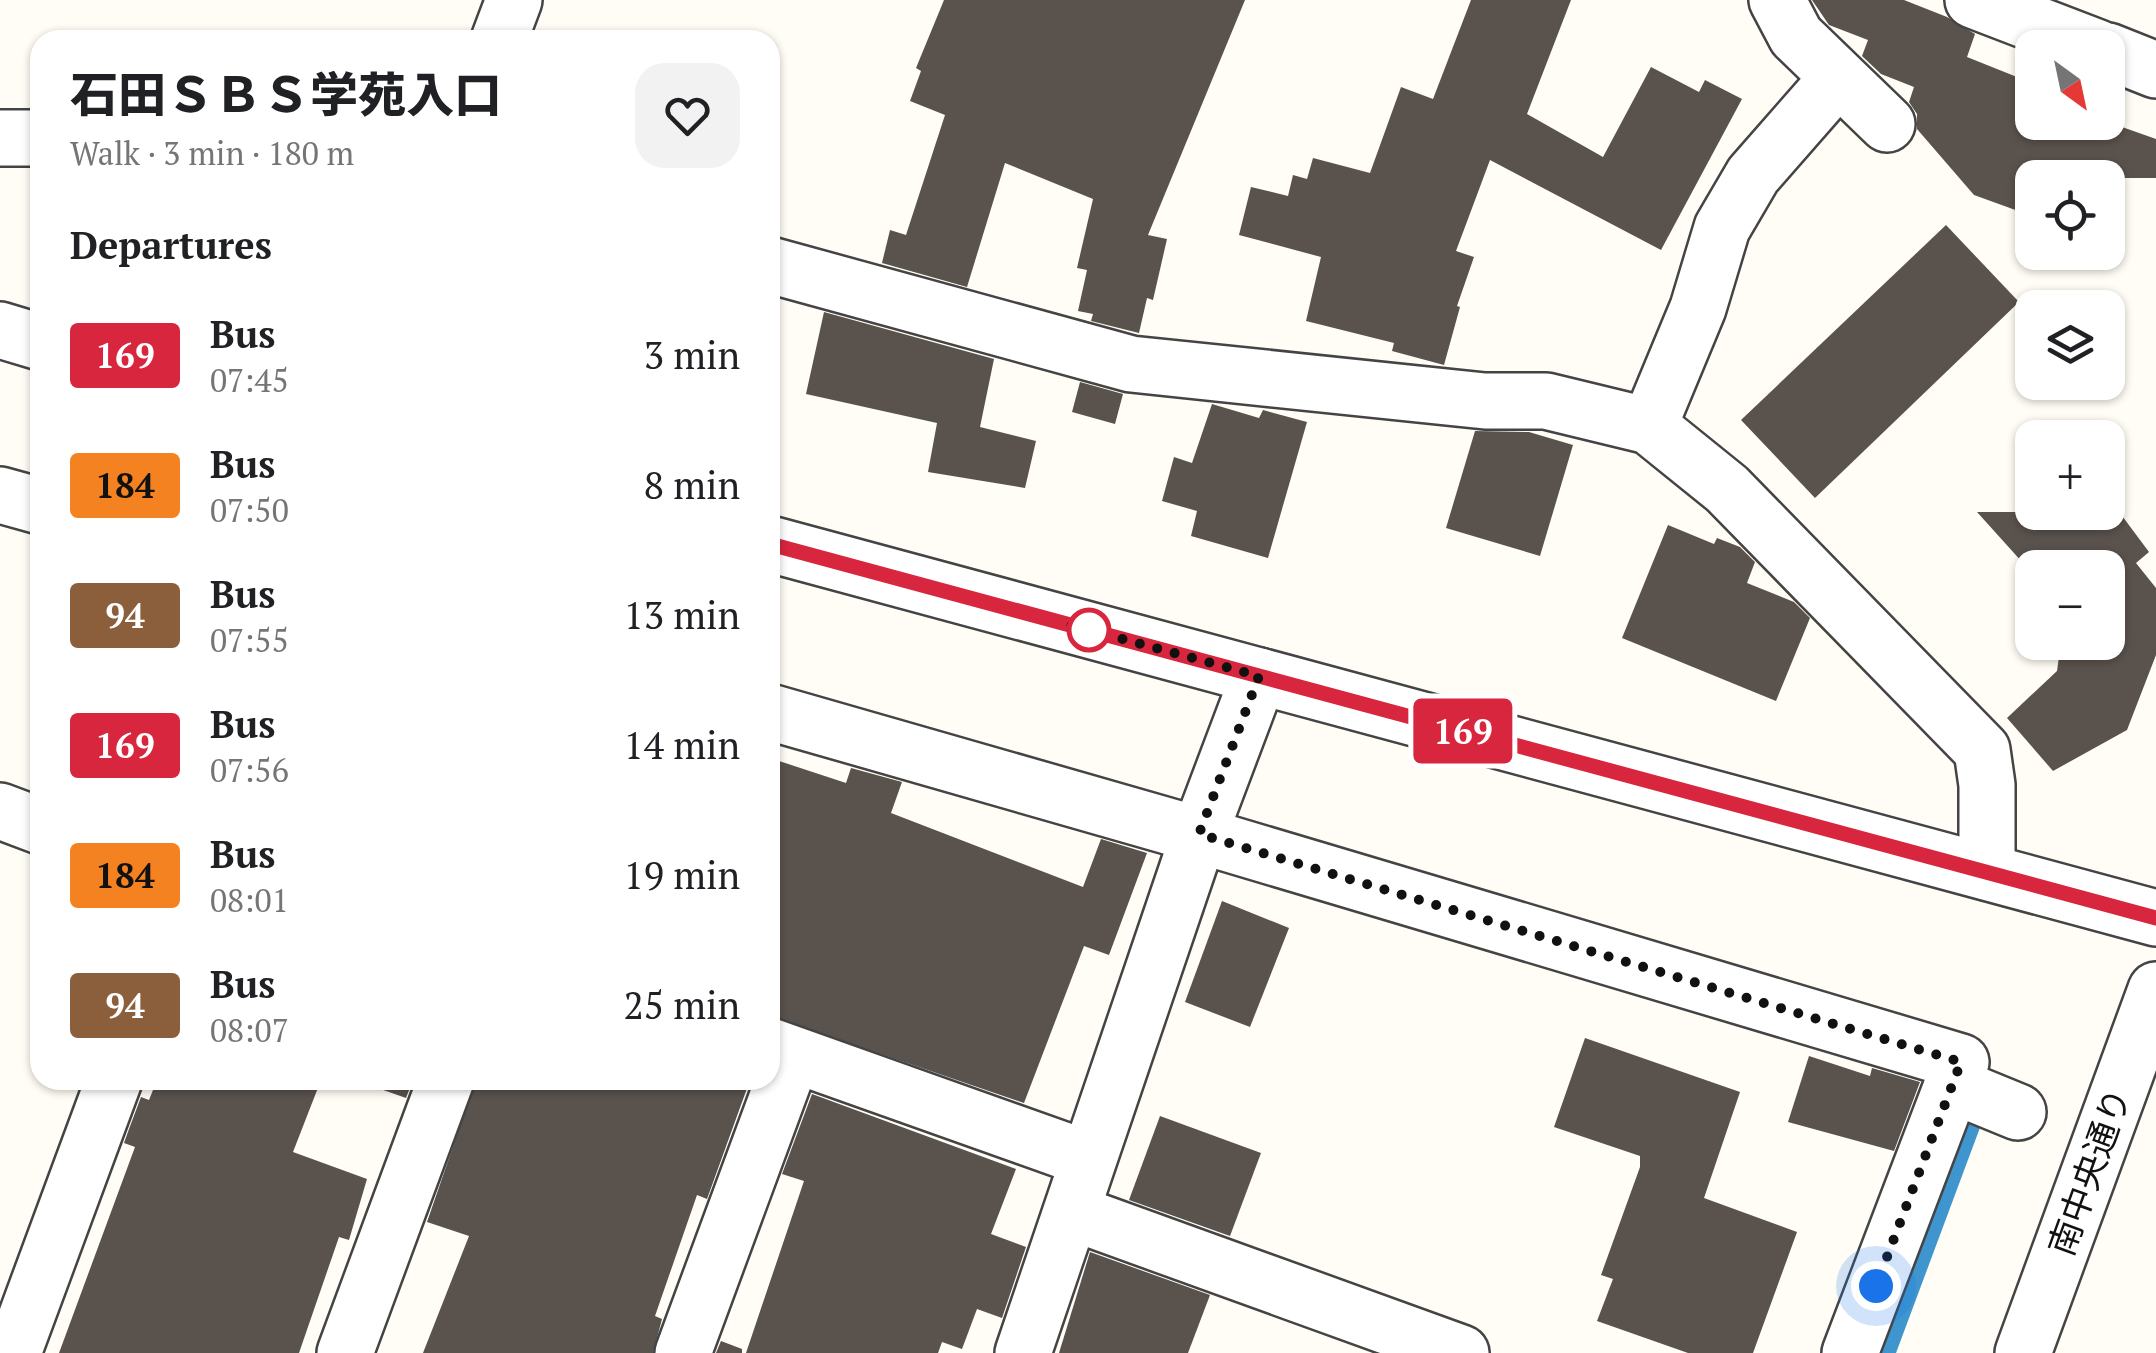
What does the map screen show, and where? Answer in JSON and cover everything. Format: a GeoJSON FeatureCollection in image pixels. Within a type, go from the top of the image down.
{"type":"FeatureCollection","features":[{"type":"Feature","properties":{"kind":"street"},"geometry":{"type":"LineString","coordinates":[[503,30],[514,0]]}},
{"type":"Feature","properties":{"kind":"street"},"geometry":{"type":"LineString","coordinates":[[1776,0],[1796,36],[1887,124]]}},
{"type":"Feature","properties":{"kind":"street"},"geometry":{"type":"LineString","coordinates":[[2008,6],[2059,30]]}},
{"type":"Feature","properties":{"kind":"street"},"geometry":{"type":"LineString","coordinates":[[2125,58],[2156,70]]}},
{"type":"Feature","properties":{"kind":"street"},"geometry":{"type":"LineString","coordinates":[[1649,426],[1698,308],[1722,228],[1753,175],[1838,78]]}},
{"type":"Feature","properties":{"kind":"street"},"geometry":{"type":"LineString","coordinates":[[0,138],[30,138]]}},
{"type":"Feature","properties":{"kind":"street"},"geometry":{"type":"LineString","coordinates":[[780,268],[1131,364],[1484,401],[1546,400],[1649,426],[1727,490],[1982,750],[1988,785],[1987,872]]}},
{"type":"Feature","properties":{"kind":"street"},"geometry":{"type":"LineString","coordinates":[[0,330],[30,339]]}},
{"type":"Feature","properties":{"kind":"street"},"geometry":{"type":"LineString","coordinates":[[0,495],[30,503]]}},
{"type":"Feature","properties":{"kind":"street"},"geometry":{"type":"LineString","coordinates":[[780,547],[2156,918]]}},
{"type":"Feature","properties":{"kind":"street"},"geometry":{"type":"LineString","coordinates":[[1023,1353],[1074,1213],[1088,1159],[1199,834],[1259,676]]}},
{"type":"Feature","properties":{"kind":"street"},"geometry":{"type":"LineString","coordinates":[[780,715],[1199,834],[1961,1062],[1850,1353]]}},
{"type":"Feature","properties":{"kind":"street"},"geometry":{"type":"LineString","coordinates":[[0,811],[30,822]]}},
{"type":"Feature","properties":{"kind":"street","name":"南中央通り"},"geometry":{"type":"LineString","coordinates":[[2023,1353],[2156,990]]}},
{"type":"Feature","properties":{"kind":"street"},"geometry":{"type":"LineString","coordinates":[[781,1051],[1088,1159]]}},
{"type":"Feature","properties":{"kind":"street"},"geometry":{"type":"LineString","coordinates":[[1952,1085],[2018,1112]]}},
{"type":"Feature","properties":{"kind":"street"},"geometry":{"type":"LineString","coordinates":[[12,1332],[110,1090]]}},
{"type":"Feature","properties":{"kind":"street"},"geometry":{"type":"LineString","coordinates":[[345,1353],[442,1090]]}},
{"type":"Feature","properties":{"kind":"street"},"geometry":{"type":"LineString","coordinates":[[683,1353],[768,1090]]}},
{"type":"Feature","properties":{"kind":"street"},"geometry":{"type":"LineString","coordinates":[[1074,1213],[1461,1353]]}},
{"type":"Feature","properties":{"kind":"building"},"geometry":{"type":"Polygon","coordinates":[[[944,0],[1245,0],[1148,235],[1167,239],[1153,300],[1147,298],[1139,333],[1091,321],[1093,314],[1078,311],[1087,270],[1077,268],[1093,199],[1005,163],[967,287],[882,263],[890,230],[906,235],[945,115],[910,101],[921,71],[916,68],[944,0]]]}},
{"type":"Feature","properties":{"kind":"building"},"geometry":{"type":"Polygon","coordinates":[[[1471,0],[1571,0],[1527,114],[1603,157],[1651,67],[1699,92],[1705,80],[1742,99],[1661,250],[1490,160],[1456,251],[1474,257],[1457,306],[1460,307],[1444,365],[1392,351],[1394,343],[1306,321],[1321,257],[1239,235],[1251,187],[1288,196],[1293,175],[1307,179],[1313,158],[1370,173],[1401,87],[1433,99],[1471,0]]]}},
{"type":"Feature","properties":{"kind":"building"},"geometry":{"type":"Polygon","coordinates":[[[1812,0],[1904,0],[1947,17],[1975,34],[1967,57],[2015,76],[2015,140],[2125,140],[2125,128],[2156,139],[2156,178],[2125,178],[2125,160],[2015,160],[2015,210],[1974,195],[1917,129],[1917,114],[1909,102],[1914,87],[1881,74],[1862,56],[1868,40],[1829,25],[1812,0]]]}},
{"type":"Feature","properties":{"kind":"building"},"geometry":{"type":"Polygon","coordinates":[[[1946,225],[2015,298],[2015,306],[1815,498],[1741,420],[1946,225]]]}},
{"type":"Feature","properties":{"kind":"building"},"geometry":{"type":"Polygon","coordinates":[[[824,312],[994,359],[980,427],[1036,441],[1025,488],[928,472],[937,423],[806,394],[824,312]]]}},
{"type":"Feature","properties":{"kind":"building"},"geometry":{"type":"Polygon","coordinates":[[[1080,382],[1123,394],[1115,424],[1072,412],[1080,382]]]}},
{"type":"Feature","properties":{"kind":"building"},"geometry":{"type":"Polygon","coordinates":[[[1212,404],[1259,418],[1263,410],[1307,422],[1268,558],[1191,536],[1197,511],[1162,501],[1174,457],[1192,463],[1212,404]]]}},
{"type":"Feature","properties":{"kind":"building"},"geometry":{"type":"Polygon","coordinates":[[[1475,431],[1529,432],[1573,445],[1540,556],[1446,528],[1475,431]]]}},
{"type":"Feature","properties":{"kind":"building"},"geometry":{"type":"Polygon","coordinates":[[[1977,512],[2015,512],[2015,530],[2125,530],[2125,520],[2149,552],[2136,563],[2156,588],[2156,655],[2127,730],[2053,771],[2007,718],[2057,671],[2059,660],[2125,660],[2125,550],[2015,550],[2015,554],[1977,512]]]}},
{"type":"Feature","properties":{"kind":"building"},"geometry":{"type":"Polygon","coordinates":[[[1668,525],[1714,544],[1717,538],[1740,547],[1755,562],[1747,583],[1794,602],[1810,618],[1776,701],[1622,638],[1668,525]]]}},
{"type":"Feature","properties":{"kind":"building"},"geometry":{"type":"Polygon","coordinates":[[[780,761],[846,783],[851,768],[902,782],[891,813],[1083,887],[1101,839],[1147,853],[1109,955],[1084,946],[1024,1103],[780,1019],[780,761]]]}},
{"type":"Feature","properties":{"kind":"building"},"geometry":{"type":"Polygon","coordinates":[[[1222,901],[1289,928],[1250,1027],[1185,1002],[1222,901]]]}},
{"type":"Feature","properties":{"kind":"building"},"geometry":{"type":"Polygon","coordinates":[[[1585,1038],[1740,1092],[1704,1198],[1797,1232],[1753,1353],[1688,1353],[1597,1321],[1613,1279],[1601,1275],[1640,1167],[1640,1156],[1554,1127],[1585,1038]]]}},
{"type":"Feature","properties":{"kind":"building"},"geometry":{"type":"Polygon","coordinates":[[[1809,1056],[1870,1076],[1872,1068],[1920,1082],[1894,1151],[1788,1122],[1809,1056]]]}},
{"type":"Feature","properties":{"kind":"building"},"geometry":{"type":"Polygon","coordinates":[[[153,1090],[317,1090],[293,1152],[367,1179],[349,1240],[339,1237],[299,1353],[59,1353],[135,1147],[124,1143],[141,1097],[149,1100],[153,1090]]]}},
{"type":"Feature","properties":{"kind":"building"},"geometry":{"type":"Polygon","coordinates":[[[383,1090],[409,1090],[406,1098],[383,1090]]]}},
{"type":"Feature","properties":{"kind":"building"},"geometry":{"type":"Polygon","coordinates":[[[473,1090],[746,1090],[707,1199],[697,1195],[655,1316],[662,1319],[653,1353],[423,1353],[469,1236],[427,1222],[473,1090]]]}},
{"type":"Feature","properties":{"kind":"building"},"geometry":{"type":"Polygon","coordinates":[[[812,1094],[1016,1169],[991,1234],[1026,1247],[1002,1318],[977,1309],[962,1349],[942,1342],[938,1353],[746,1353],[804,1181],[782,1174],[812,1094]]]}},
{"type":"Feature","properties":{"kind":"building"},"geometry":{"type":"Polygon","coordinates":[[[1160,1116],[1261,1153],[1230,1236],[1129,1200],[1160,1116]]]}},
{"type":"Feature","properties":{"kind":"building"},"geometry":{"type":"Polygon","coordinates":[[[1090,1252],[1210,1295],[1188,1353],[1059,1353],[1090,1252]]]}},
{"type":"Feature","properties":{"kind":"building"},"geometry":{"type":"Polygon","coordinates":[[[721,1341],[742,1349],[742,1353],[716,1353],[721,1341]]]}},
{"type":"Feature","properties":{"kind":"waterway"},"geometry":{"type":"LineString","coordinates":[[1888,1353],[1976,1117]]}},
{"type":"Feature","properties":{"kind":"bus line","name":"169"},"geometry":{"type":"LineString","coordinates":[[780,547],[2156,918]]}},
{"type":"Feature","properties":{"kind":"route"},"geometry":{"type":"LineString","coordinates":[[1089,630],[1071,625],[1259,676],[1199,834],[1961,1062],[1876,1286]]}}]}
